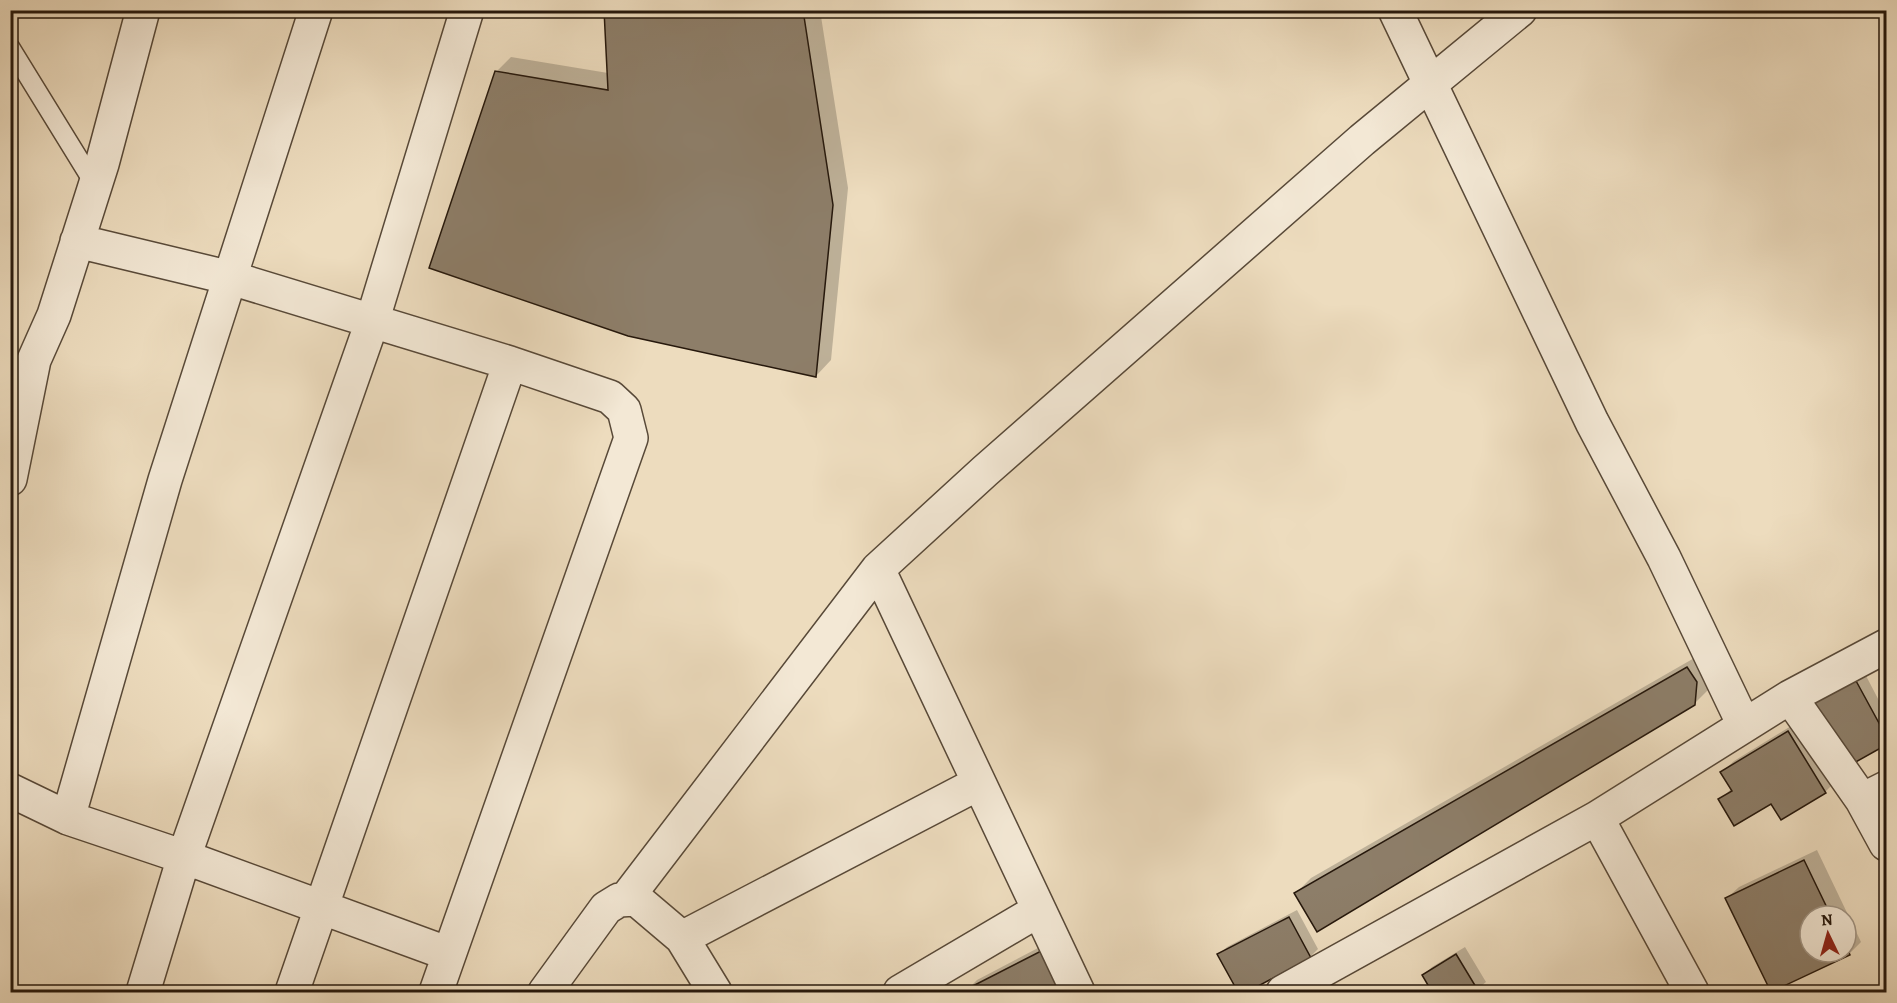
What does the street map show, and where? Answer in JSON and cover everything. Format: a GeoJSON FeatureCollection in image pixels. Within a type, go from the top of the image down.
{"type":"FeatureCollection","features":[{"type":"Feature","properties":{"kind":"street"},"geometry":{"type":"LineString","coordinates":[[68,818],[165,480],[316,10]]}},
{"type":"Feature","properties":{"kind":"street"},"geometry":{"type":"LineString","coordinates":[[143,993],[184,857],[372,322],[466,10]]}},
{"type":"Feature","properties":{"kind":"street"},"geometry":{"type":"LineString","coordinates":[[1395,10],[1592,422],[1664,558],[1744,725]]}},
{"type":"Feature","properties":{"kind":"street"},"geometry":{"type":"LineString","coordinates":[[626,899],[878,569],[1012,447],[1362,140],[1520,10]]}},
{"type":"Feature","properties":{"kind":"street"},"geometry":{"type":"LineString","coordinates":[[10,479],[34,360],[54,315],[95,185],[132,18]]}},
{"type":"Feature","properties":{"kind":"street"},"geometry":{"type":"LineString","coordinates":[[77,240],[231,278],[510,363],[610,397],[624,410],[631,438],[436,993]]}},
{"type":"Feature","properties":{"kind":"street"},"geometry":{"type":"LineString","coordinates":[[10,383],[34,360]]}},
{"type":"Feature","properties":{"kind":"street"},"geometry":{"type":"LineString","coordinates":[[292,993],[510,363]]}},
{"type":"Feature","properties":{"kind":"street"},"geometry":{"type":"LineString","coordinates":[[878,569],[1078,993]]}},
{"type":"Feature","properties":{"kind":"street"},"geometry":{"type":"LineString","coordinates":[[1283,993],[1597,818],[1790,697],[1887,646]]}},
{"type":"Feature","properties":{"kind":"street"},"geometry":{"type":"LineString","coordinates":[[1790,697],[1874,794],[1887,844]]}},
{"type":"Feature","properties":{"kind":"street"},"geometry":{"type":"LineString","coordinates":[[682,938],[979,783]]}},
{"type":"Feature","properties":{"kind":"street"},"geometry":{"type":"LineString","coordinates":[[10,790],[68,818],[184,857],[449,954]]}},
{"type":"Feature","properties":{"kind":"street"},"geometry":{"type":"LineString","coordinates":[[1597,818],[1692,993]]}},
{"type":"Feature","properties":{"kind":"street"},"geometry":{"type":"LineString","coordinates":[[545,993],[606,908],[619,900],[626,899],[636,899],[682,938],[715,993]]}},
{"type":"Feature","properties":{"kind":"street"},"geometry":{"type":"LineString","coordinates":[[900,993],[1039,910]]}},
{"type":"Feature","properties":{"kind":"lane"},"geometry":{"type":"LineString","coordinates":[[10,47],[95,185]]}},
{"type":"Feature","properties":{"kind":"building"},"geometry":{"type":"Polygon","coordinates":[[[604,10],[803,10],[833,205],[816,377],[628,336],[429,268],[495,71],[608,90],[604,10]]]}},
{"type":"Feature","properties":{"kind":"building"},"geometry":{"type":"Polygon","coordinates":[[[1687,667],[1697,682],[1695,705],[1317,932],[1294,893],[1687,667]]]}},
{"type":"Feature","properties":{"kind":"building"},"geometry":{"type":"Polygon","coordinates":[[[1855,679],[1886,736],[1886,745],[1845,768],[1810,704],[1855,679]]]}},
{"type":"Feature","properties":{"kind":"building"},"geometry":{"type":"Polygon","coordinates":[[[1788,731],[1826,793],[1781,820],[1771,804],[1734,826],[1718,799],[1732,791],[1720,772],[1788,731]]]}},
{"type":"Feature","properties":{"kind":"building"},"geometry":{"type":"Polygon","coordinates":[[[1804,860],[1825,904],[1798,904],[1798,964],[1831,964],[1771,992],[1725,898],[1804,860]]]}},
{"type":"Feature","properties":{"kind":"building"},"geometry":{"type":"Polygon","coordinates":[[[1289,917],[1311,958],[1247,992],[1238,992],[1217,954],[1289,917]]]}},
{"type":"Feature","properties":{"kind":"building"},"geometry":{"type":"Polygon","coordinates":[[[1047,948],[1076,992],[963,991],[1047,948]]]}},
{"type":"Feature","properties":{"kind":"building"},"geometry":{"type":"Polygon","coordinates":[[[1456,954],[1479,992],[1432,992],[1422,975],[1456,954]]]}}]}
